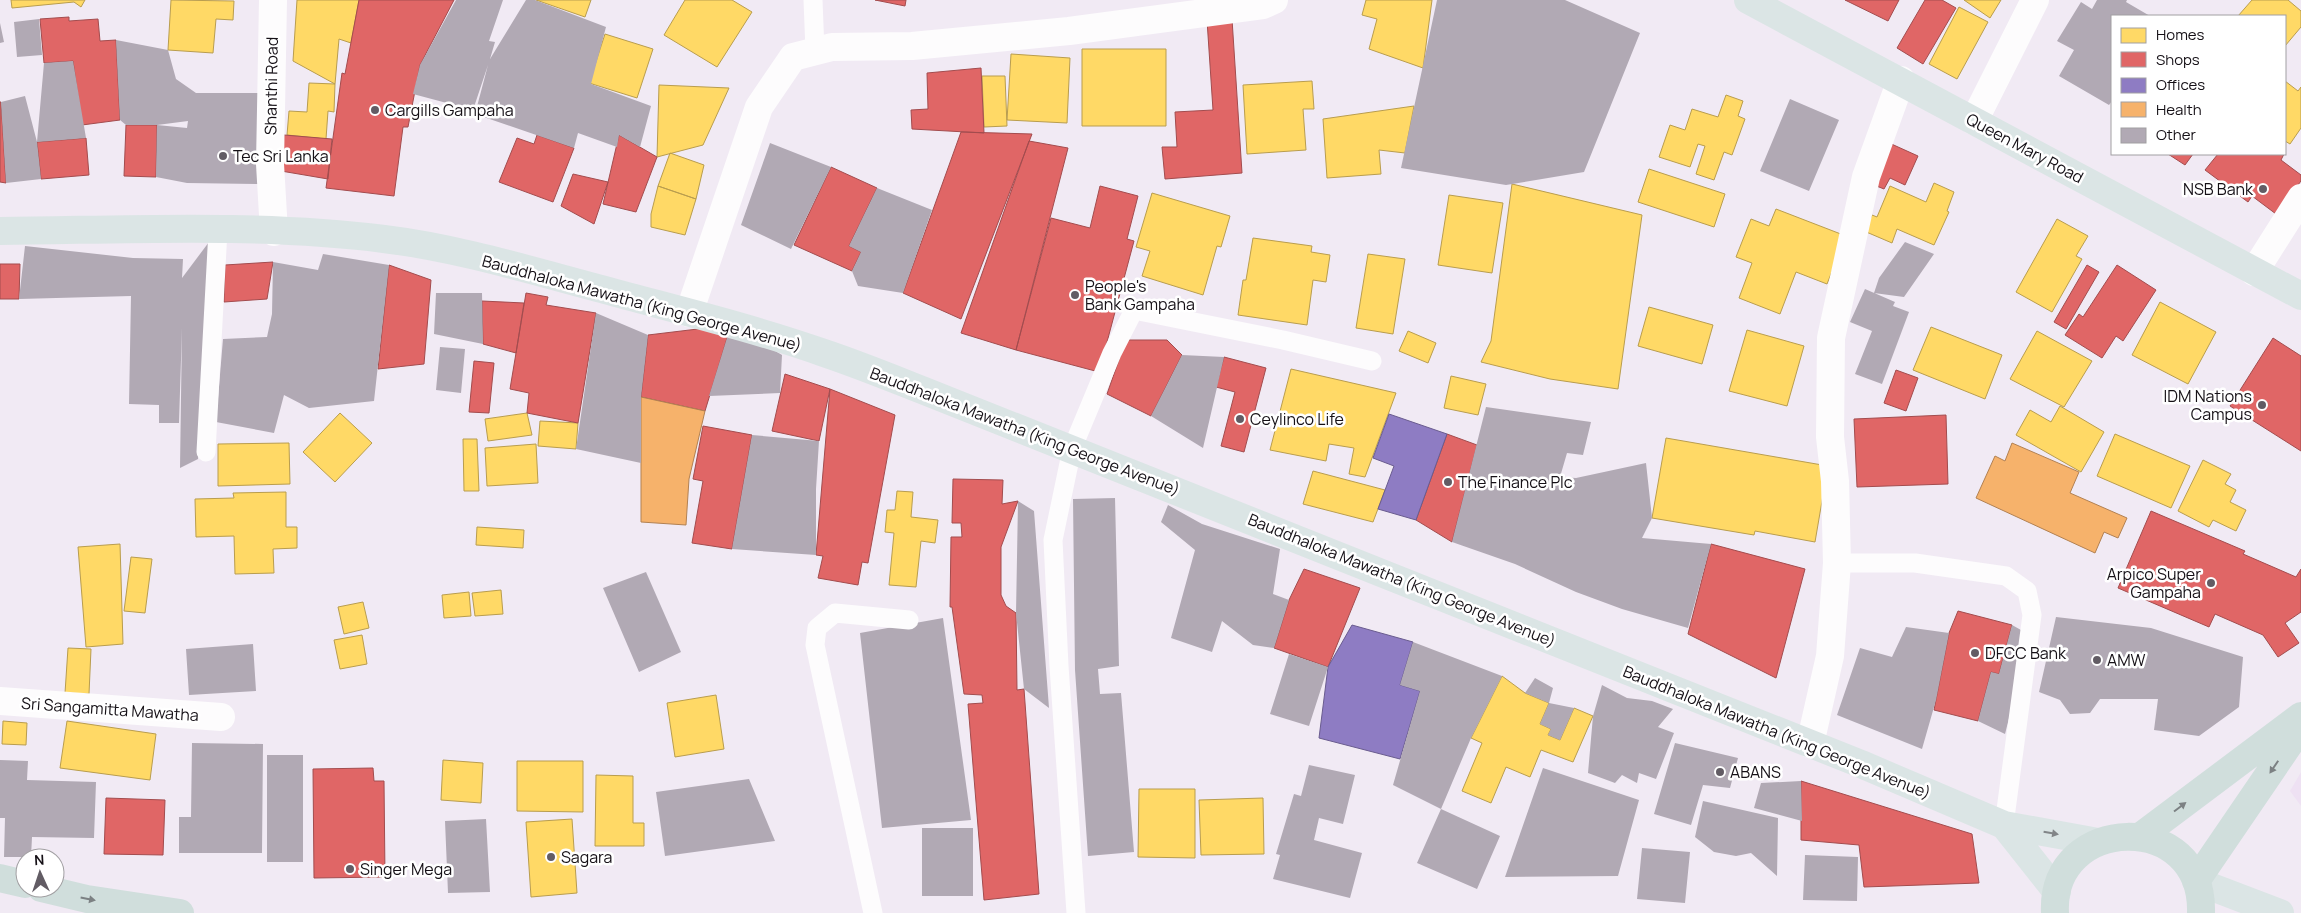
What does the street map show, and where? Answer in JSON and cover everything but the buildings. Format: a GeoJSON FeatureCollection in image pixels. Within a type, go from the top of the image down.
{"type":"FeatureCollection","features":[{"type":"Feature","properties":{"kind":"highway"},"geometry":{"type":"LineString","coordinates":[[2141,836],[2301,716]]}},
{"type":"Feature","properties":{"kind":"highway"},"geometry":{"type":"LineString","coordinates":[[2196,881],[2301,727]]}},
{"type":"Feature","properties":{"kind":"highway"},"geometry":{"type":"LineString","coordinates":[[2050,907],[2062,876],[2084,850],[2112,837],[2126,835],[2141,836],[2158,842],[2174,851],[2188,865],[2196,881],[2201,900],[2201,913]]}},
{"type":"Feature","properties":{"kind":"highway"},"geometry":{"type":"LineString","coordinates":[[0,878],[15,882]]}},
{"type":"Feature","properties":{"kind":"highway"},"geometry":{"type":"LineString","coordinates":[[65,894],[87,899],[180,913]]}},
{"type":"Feature","properties":{"kind":"main road","name":"Queen Mary Road"},"geometry":{"type":"LineString","coordinates":[[1748,0],[1901,80],[2301,296]]}},
{"type":"Feature","properties":{"kind":"main road","name":"Bauddhaloka Mawatha (King George Avenue)"},"geometry":{"type":"LineString","coordinates":[[0,231],[218,230],[320,233],[384,239],[447,250],[689,313],[822,352],[1072,449],[1810,744],[2004,824],[2098,842]]}},
{"type":"Feature","properties":{"kind":"main road","name":"Bauddhaloka Mawatha (King George Avenue)"},"geometry":{"type":"LineString","coordinates":[[2004,824],[2050,907]]}},
{"type":"Feature","properties":{"kind":"main road"},"geometry":{"type":"LineString","coordinates":[[2196,881],[2280,913]]}},
{"type":"Feature","properties":{"kind":"street","name":"Shanthi Road"},"geometry":{"type":"LineString","coordinates":[[272,0],[270,164],[274,232]]}},
{"type":"Feature","properties":{"kind":"street"},"geometry":{"type":"LineString","coordinates":[[689,313],[759,107],[793,58],[832,47],[912,46],[1069,32],[1263,6],[1274,0]]}},
{"type":"Feature","properties":{"kind":"street"},"geometry":{"type":"LineString","coordinates":[[1974,121],[2035,0]]}},
{"type":"Feature","properties":{"kind":"street"},"geometry":{"type":"LineString","coordinates":[[1810,744],[1830,656],[1837,563],[1835,481],[1830,437],[1831,338],[1866,177],[1901,80]]}},
{"type":"Feature","properties":{"kind":"street"},"geometry":{"type":"LineString","coordinates":[[2254,272],[2301,198]]}},
{"type":"Feature","properties":{"kind":"street","name":"Sri Sangamitta Mawatha"},"geometry":{"type":"LineString","coordinates":[[0,701],[220,717]]}},
{"type":"Feature","properties":{"kind":"lane"},"geometry":{"type":"LineString","coordinates":[[813,0],[815,51]]}},
{"type":"Feature","properties":{"kind":"lane"},"geometry":{"type":"LineString","coordinates":[[206,452],[218,230]]}},
{"type":"Feature","properties":{"kind":"lane"},"geometry":{"type":"LineString","coordinates":[[1076,913],[1059,666],[1054,540],[1072,449],[1112,353],[1134,310],[1283,340],[1372,361]]}},
{"type":"Feature","properties":{"kind":"lane"},"geometry":{"type":"LineString","coordinates":[[1837,563],[1915,564],[2006,576],[2027,591],[2032,615],[2004,824]]}},
{"type":"Feature","properties":{"kind":"lane"},"geometry":{"type":"LineString","coordinates":[[873,913],[815,645],[817,628],[835,613],[909,620]]}},
{"type":"Feature","properties":{"kind":"shaded area"},"geometry":{"type":"Polygon","coordinates":[[[2301,772],[2301,806],[2290,791],[2301,772]]]}},
{"type":"Feature","properties":{"kind":"place","name":"Cargills Gampaha"},"geometry":{"type":"Point","coordinates":[375,110]}},
{"type":"Feature","properties":{"kind":"place","name":"Tec Sri Lanka"},"geometry":{"type":"Point","coordinates":[223,156]}},
{"type":"Feature","properties":{"kind":"place","name":"NSB Bank"},"geometry":{"type":"Point","coordinates":[2263,189]}},
{"type":"Feature","properties":{"kind":"place","name":"People's Bank Gampaha"},"geometry":{"type":"Point","coordinates":[1075,295]}},
{"type":"Feature","properties":{"kind":"place","name":"IDM Nations Campus"},"geometry":{"type":"Point","coordinates":[2262,405]}},
{"type":"Feature","properties":{"kind":"place","name":"Ceylinco Life"},"geometry":{"type":"Point","coordinates":[1240,419]}},
{"type":"Feature","properties":{"kind":"place","name":"The Finance Plc"},"geometry":{"type":"Point","coordinates":[1448,482]}},
{"type":"Feature","properties":{"kind":"place","name":"Arpico Super Gampaha"},"geometry":{"type":"Point","coordinates":[2211,583]}},
{"type":"Feature","properties":{"kind":"place","name":"DFCC Bank"},"geometry":{"type":"Point","coordinates":[1975,653]}},
{"type":"Feature","properties":{"kind":"place","name":"AMW"},"geometry":{"type":"Point","coordinates":[2097,660]}},
{"type":"Feature","properties":{"kind":"place","name":"ABANS"},"geometry":{"type":"Point","coordinates":[1720,772]}},
{"type":"Feature","properties":{"kind":"place","name":"Sagara"},"geometry":{"type":"Point","coordinates":[551,857]}},
{"type":"Feature","properties":{"kind":"place","name":"Singer Mega"},"geometry":{"type":"Point","coordinates":[350,869]}}]}
